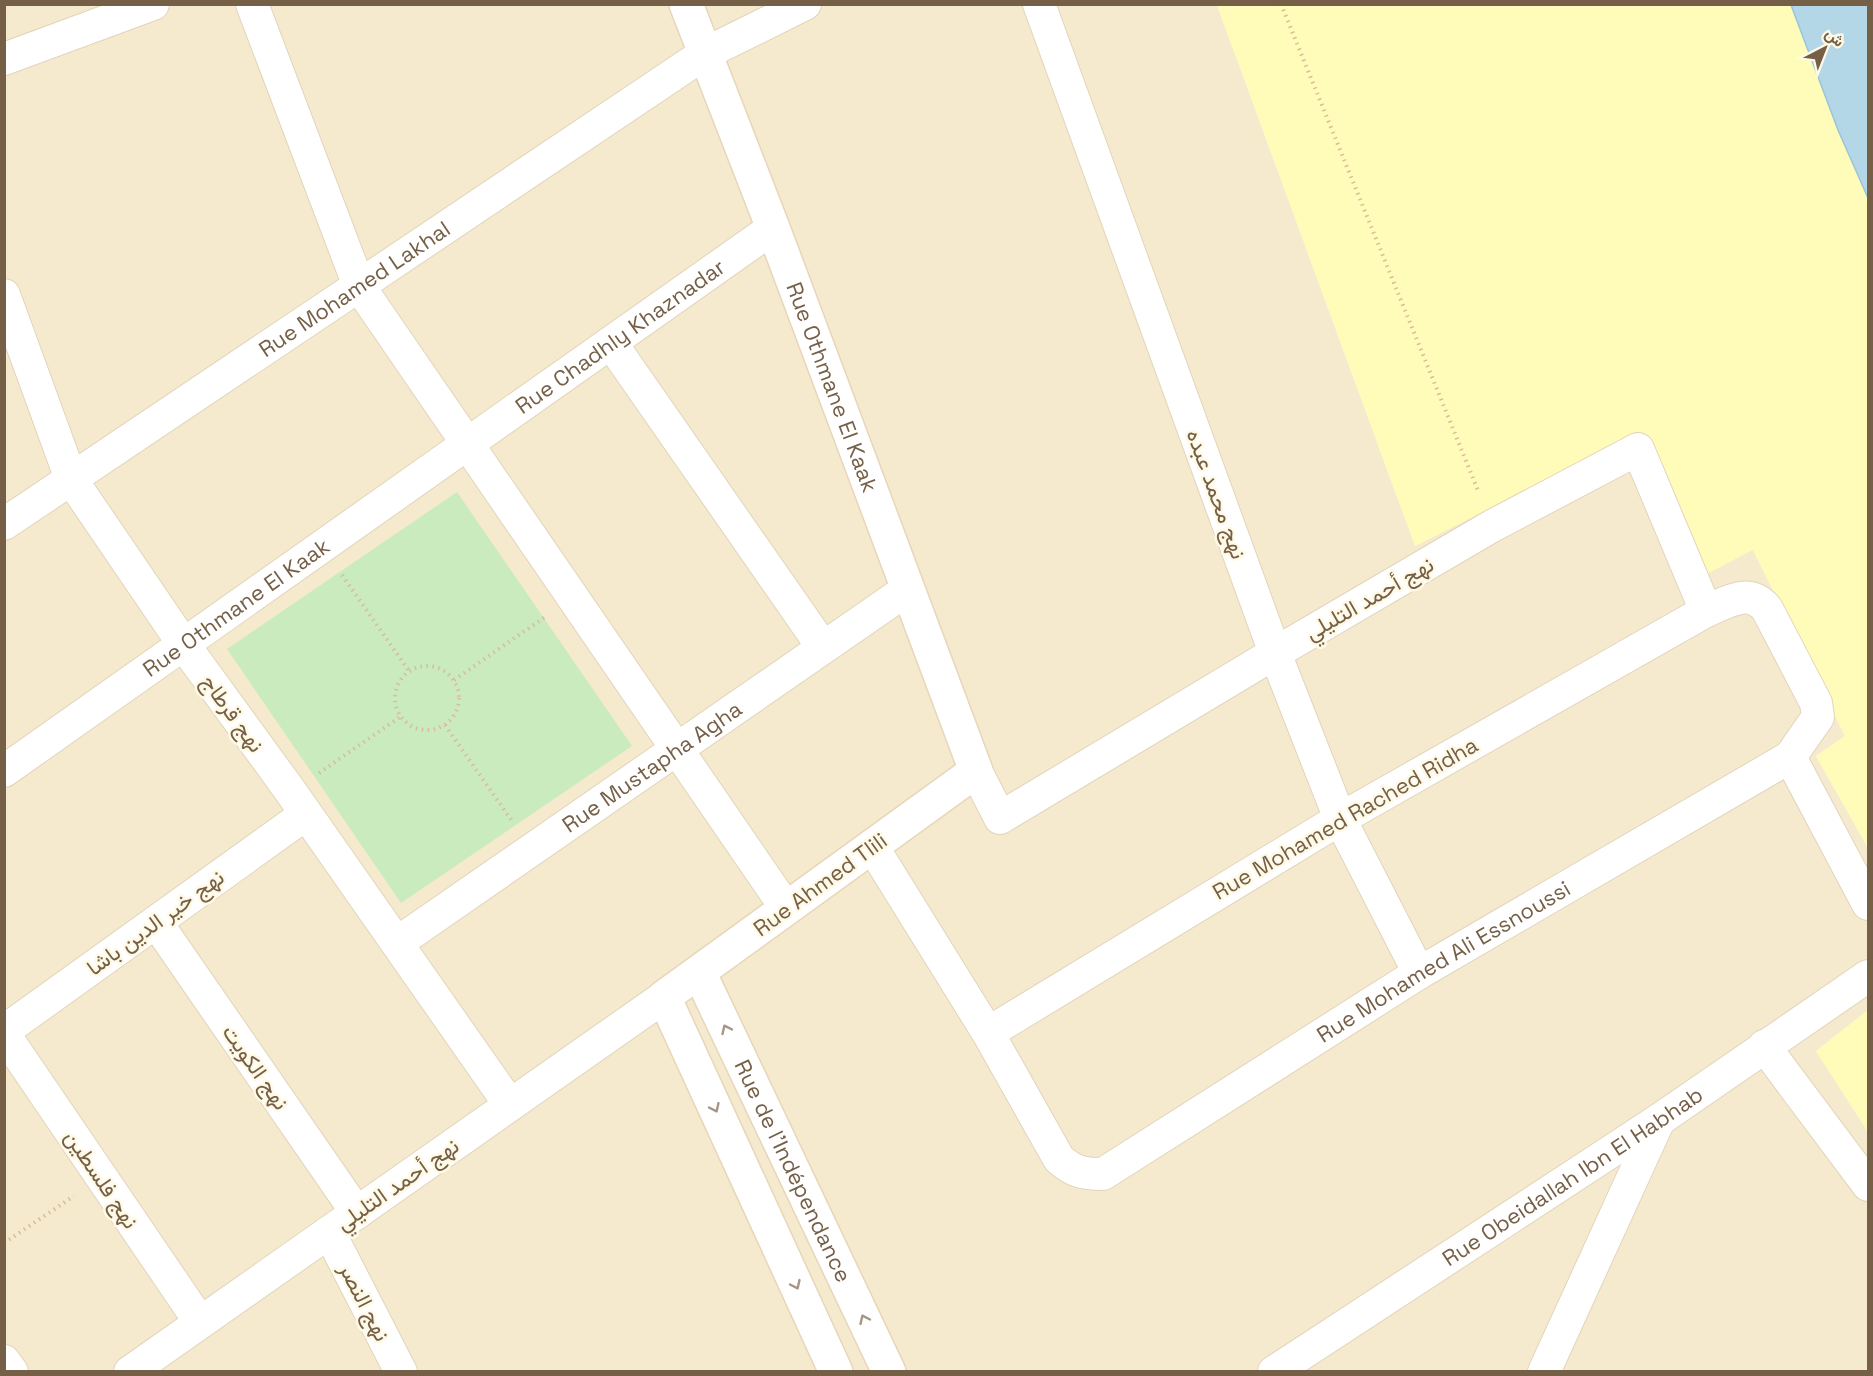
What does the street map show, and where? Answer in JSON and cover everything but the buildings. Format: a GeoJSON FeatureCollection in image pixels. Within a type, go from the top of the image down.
{"type":"FeatureCollection","features":[{"type":"Feature","properties":{"kind":"street"},"geometry":{"type":"LineString","coordinates":[[4,59],[153,4]]}},
{"type":"Feature","properties":{"kind":"street"},"geometry":{"type":"LineString","coordinates":[[252,4],[358,286],[786,908]]}},
{"type":"Feature","properties":{"kind":"street","name":"Rue Othmane El Kaak"},"geometry":{"type":"LineString","coordinates":[[686,4],[773,228],[976,771]]}},
{"type":"Feature","properties":{"kind":"street","name":"Rue Mohamed Lakhal"},"geometry":{"type":"LineString","coordinates":[[4,524],[704,54],[805,4]]}},
{"type":"Feature","properties":{"kind":"street","name":"نهج محمد عبده"},"geometry":{"type":"LineString","coordinates":[[1039,4],[1275,653],[1340,819],[1419,973]]}},
{"type":"Feature","properties":{"kind":"street","name":"Rue Chadhly Khaznadar"},"geometry":{"type":"LineString","coordinates":[[468,445],[773,228]]}},
{"type":"Feature","properties":{"kind":"street","name":"نهج قرطاج"},"geometry":{"type":"LineString","coordinates":[[4,295],[72,479],[184,645],[299,803],[510,1105]]}},
{"type":"Feature","properties":{"kind":"street"},"geometry":{"type":"LineString","coordinates":[[612,343],[822,646]]}},
{"type":"Feature","properties":{"kind":"street","name":"Rue Othmane El Kaak"},"geometry":{"type":"LineString","coordinates":[[4,771],[468,445]]}},
{"type":"Feature","properties":{"kind":"street","name":"نهج أحمد التليلي"},"geometry":{"type":"LineString","coordinates":[[976,771],[1000,818],[1492,526],[1638,449],[1706,611]]}},
{"type":"Feature","properties":{"kind":"street","name":"Rue Mustapha Agha"},"geometry":{"type":"LineString","coordinates":[[397,943],[822,646],[908,589]]}},
{"type":"Feature","properties":{"kind":"street","name":"Rue Mohamed Rached Ridha"},"geometry":{"type":"LineString","coordinates":[[988,1033],[1340,819],[1706,611],[1744,596],[1761,602],[1767,609],[1816,703],[1818,717],[1790,757]]}},
{"type":"Feature","properties":{"kind":"street"},"geometry":{"type":"LineString","coordinates":[[1790,757],[1869,904]]}},
{"type":"Feature","properties":{"kind":"street","name":"Rue Mohamed Ali Essnoussi"},"geometry":{"type":"LineString","coordinates":[[988,1033],[1059,1159],[1070,1169],[1087,1174],[1103,1174],[1419,973],[1790,757]]}},
{"type":"Feature","properties":{"kind":"street","name":"Rue Ahmed Tlili"},"geometry":{"type":"LineString","coordinates":[[664,997],[976,771]]}},
{"type":"Feature","properties":{"kind":"street","name":"نهج خير الدين باشا"},"geometry":{"type":"LineString","coordinates":[[4,1033],[156,922],[299,803]]}},
{"type":"Feature","properties":{"kind":"street"},"geometry":{"type":"LineString","coordinates":[[872,846],[988,1033]]}},
{"type":"Feature","properties":{"kind":"street","name":"نهج الكويت"},"geometry":{"type":"LineString","coordinates":[[156,922],[357,1213]]}},
{"type":"Feature","properties":{"kind":"street","name":"Rue de l'Indépendance"},"geometry":{"type":"LineString","coordinates":[[699,972],[889,1371]]}},
{"type":"Feature","properties":{"kind":"street","name":"Rue Obeidallah Ibn El Habhab"},"geometry":{"type":"LineString","coordinates":[[1274,1371],[1659,1120],[1869,975]]}},
{"type":"Feature","properties":{"kind":"street","name":"نهج أحمد التليلي"},"geometry":{"type":"LineString","coordinates":[[130,1371],[664,997]]}},
{"type":"Feature","properties":{"kind":"street","name":"Rue de l'Indépendance"},"geometry":{"type":"LineString","coordinates":[[664,997],[836,1371]]}},
{"type":"Feature","properties":{"kind":"street","name":"نهج فلسطين"},"geometry":{"type":"LineString","coordinates":[[4,1033],[200,1322]]}},
{"type":"Feature","properties":{"kind":"street"},"geometry":{"type":"LineString","coordinates":[[1764,1047],[1869,1185]]}},
{"type":"Feature","properties":{"kind":"street"},"geometry":{"type":"LineString","coordinates":[[1544,1371],[1659,1120]]}},
{"type":"Feature","properties":{"kind":"street","name":"نهج النصر"},"geometry":{"type":"LineString","coordinates":[[329,1232],[401,1371]]}},
{"type":"Feature","properties":{"kind":"street"},"geometry":{"type":"LineString","coordinates":[[4,1361],[12,1371]]}},
{"type":"Feature","properties":{"kind":"path"},"geometry":{"type":"LineString","coordinates":[[1281,4],[1492,526]]}},
{"type":"Feature","properties":{"kind":"path"},"geometry":{"type":"LineString","coordinates":[[323,547],[409,671]]}},
{"type":"Feature","properties":{"kind":"path"},"geometry":{"type":"LineString","coordinates":[[454,680],[573,598]]}},
{"type":"Feature","properties":{"kind":"path"},"geometry":{"type":"LineString","coordinates":[[421,666],[434,667],[445,672],[454,680],[459,693],[458,705],[453,717],[446,725],[432,730],[419,730],[408,725],[400,717],[394,704],[395,692],[400,680],[409,671],[421,666]]}},
{"type":"Feature","properties":{"kind":"path"},"geometry":{"type":"LineString","coordinates":[[299,803],[400,717]]}},
{"type":"Feature","properties":{"kind":"path"},"geometry":{"type":"LineString","coordinates":[[446,725],[531,849]]}},
{"type":"Feature","properties":{"kind":"path"},"geometry":{"type":"LineString","coordinates":[[4,1243],[101,1178]]}},
{"type":"Feature","properties":{"kind":"shaded area"},"geometry":{"type":"Polygon","coordinates":[[[5,5],[1217,5],[1415,546],[1630,437],[1753,550],[1845,736],[1816,756],[1868,848],[1868,1010],[1816,1051],[1868,1132],[1868,1371],[5,1372],[5,5]]]}},
{"type":"Feature","properties":{"kind":"green space"},"geometry":{"type":"Polygon","coordinates":[[[457,492],[632,746],[401,903],[227,649],[457,492]]]}},
{"type":"Feature","properties":{"kind":"sand"},"geometry":{"type":"Polygon","coordinates":[[[1217,5],[1790,5],[1838,130],[1868,198],[1868,848],[1816,756],[1845,736],[1753,550],[1697,579],[1630,438],[1415,546],[1217,5]]]}},
{"type":"Feature","properties":{"kind":"sand"},"geometry":{"type":"Polygon","coordinates":[[[1868,1010],[1868,1132],[1816,1051],[1868,1010]]]}},
{"type":"Feature","properties":{"kind":"water"},"geometry":{"type":"Polygon","coordinates":[[[1791,5],[1868,5],[1868,198],[1838,130],[1791,5]]]}}]}
